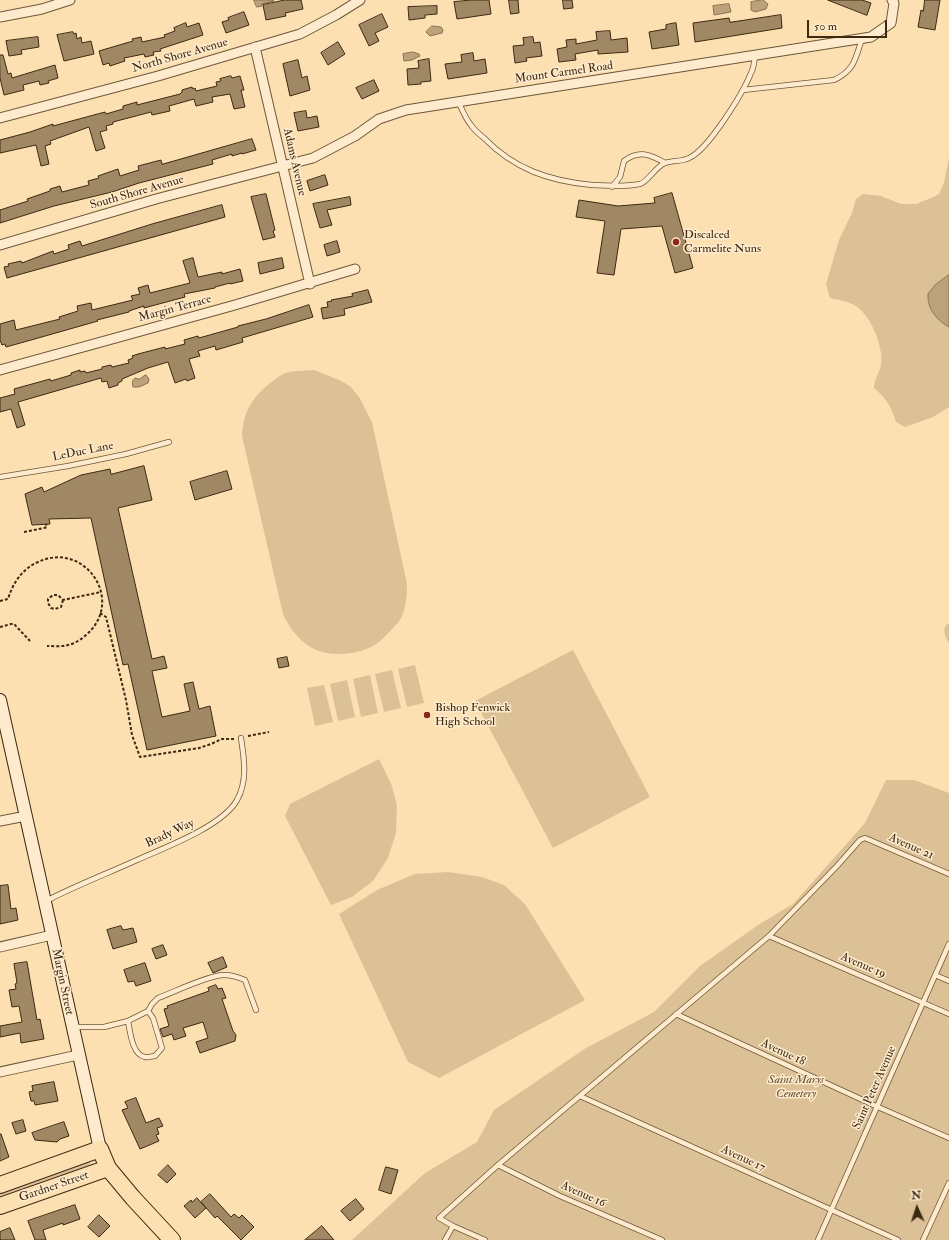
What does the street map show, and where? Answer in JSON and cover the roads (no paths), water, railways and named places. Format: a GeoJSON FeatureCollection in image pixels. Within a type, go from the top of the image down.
{"type":"FeatureCollection","features":[{"type":"Feature","properties":{"kind":"highway","name":"Margin Street"},"geometry":{"type":"LineString","coordinates":[[100,1149],[108,1168],[129,1194],[172,1240]]}},
{"type":"Feature","properties":{"kind":"highway","name":"Gardner Street"},"geometry":{"type":"LineString","coordinates":[[0,1185],[100,1149]]}},
{"type":"Feature","properties":{"kind":"highway","name":"Gardner Street"},"geometry":{"type":"LineString","coordinates":[[0,1206],[108,1168]]}},
{"type":"Feature","properties":{"kind":"main road","name":"Margin Street"},"geometry":{"type":"LineString","coordinates":[[0,700],[100,1149]]}},
{"type":"Feature","properties":{"kind":"street"},"geometry":{"type":"LineString","coordinates":[[0,17],[42,9],[70,0]]}},
{"type":"Feature","properties":{"kind":"street","name":"North Shore Avenue"},"geometry":{"type":"LineString","coordinates":[[0,118],[158,76],[255,46],[300,34],[360,0]]}},
{"type":"Feature","properties":{"kind":"street"},"geometry":{"type":"LineString","coordinates":[[862,39],[871,37],[891,23],[894,3],[892,0]]}},
{"type":"Feature","properties":{"kind":"street","name":"Mount Carmel Road"},"geometry":{"type":"LineString","coordinates":[[282,166],[313,158],[355,136],[379,119],[406,110],[862,39]]}},
{"type":"Feature","properties":{"kind":"street","name":"Adams Avenue"},"geometry":{"type":"LineString","coordinates":[[255,46],[310,284]]}},
{"type":"Feature","properties":{"kind":"street","name":"South Shore Avenue"},"geometry":{"type":"LineString","coordinates":[[0,245],[156,199],[282,166]]}},
{"type":"Feature","properties":{"kind":"street","name":"Margin Terrace"},"geometry":{"type":"LineString","coordinates":[[0,370],[310,284],[355,269]]}},
{"type":"Feature","properties":{"kind":"street"},"geometry":{"type":"LineString","coordinates":[[0,821],[26,816]]}},
{"type":"Feature","properties":{"kind":"street"},"geometry":{"type":"LineString","coordinates":[[0,947],[52,935]]}},
{"type":"Feature","properties":{"kind":"street"},"geometry":{"type":"LineString","coordinates":[[0,1072],[78,1055]]}},
{"type":"Feature","properties":{"kind":"lane"},"geometry":{"type":"LineString","coordinates":[[743,90],[834,80],[843,76],[854,64],[862,39]]}},
{"type":"Feature","properties":{"kind":"lane"},"geometry":{"type":"LineString","coordinates":[[458,101],[470,125],[490,144],[527,170],[571,183],[612,187],[642,184],[653,171],[665,163],[689,159],[696,154],[718,129],[743,90],[752,72],[755,56]]}},
{"type":"Feature","properties":{"kind":"lane"},"geometry":{"type":"LineString","coordinates":[[612,187],[620,177],[624,161],[631,156],[639,154],[647,155],[665,163]]}},
{"type":"Feature","properties":{"kind":"lane","name":"LeDuc Lane"},"geometry":{"type":"LineString","coordinates":[[0,478],[126,454],[169,442]]}},
{"type":"Feature","properties":{"kind":"lane","name":"Brady Way"},"geometry":{"type":"LineString","coordinates":[[45,902],[198,833],[226,812],[237,801],[242,788],[244,757],[241,738]]}},
{"type":"Feature","properties":{"kind":"lane","name":"Avenue 21"},"geometry":{"type":"LineString","coordinates":[[769,936],[860,840],[865,838],[949,874]]}},
{"type":"Feature","properties":{"kind":"lane"},"geometry":{"type":"LineString","coordinates":[[485,1240],[439,1218],[498,1165],[769,936]]}},
{"type":"Feature","properties":{"kind":"lane","name":"Avenue 19"},"geometry":{"type":"LineString","coordinates":[[769,936],[949,1014]]}},
{"type":"Feature","properties":{"kind":"lane","name":"Saint Peter Avenue"},"geometry":{"type":"LineString","coordinates":[[818,1240],[949,944]]}},
{"type":"Feature","properties":{"kind":"lane"},"geometry":{"type":"LineString","coordinates":[[72,1027],[104,1027],[128,1021],[148,1011],[158,998],[223,975],[235,976],[245,980],[256,1010]]}},
{"type":"Feature","properties":{"kind":"lane"},"geometry":{"type":"LineString","coordinates":[[935,975],[949,981]]}},
{"type":"Feature","properties":{"kind":"lane"},"geometry":{"type":"LineString","coordinates":[[128,1021],[132,1040],[137,1053],[145,1057],[154,1056],[162,1048],[153,1018],[148,1011]]}},
{"type":"Feature","properties":{"kind":"lane","name":"Avenue 18"},"geometry":{"type":"LineString","coordinates":[[676,1014],[949,1138]]}},
{"type":"Feature","properties":{"kind":"lane","name":"Avenue 17"},"geometry":{"type":"LineString","coordinates":[[580,1096],[898,1240]]}},
{"type":"Feature","properties":{"kind":"lane","name":"Avenue 16"},"geometry":{"type":"LineString","coordinates":[[498,1165],[560,1196],[662,1240]]}},
{"type":"Feature","properties":{"kind":"lane"},"geometry":{"type":"LineString","coordinates":[[923,1240],[949,1183]]}},
{"type":"Feature","properties":{"kind":"lane"},"geometry":{"type":"LineString","coordinates":[[445,1240],[453,1226]]}},
{"type":"Feature","properties":{"kind":"place","name":"Discalced Carmelite Nuns"},"geometry":{"type":"Point","coordinates":[676,242]}},
{"type":"Feature","properties":{"kind":"place","name":"Bishop Fenwick High School"},"geometry":{"type":"Point","coordinates":[427,715]}},
{"type":"Feature","properties":{"kind":"park label","name":"Saint Marys Cemetery"},"geometry":{"type":"Point","coordinates":[796,1087]}}]}
